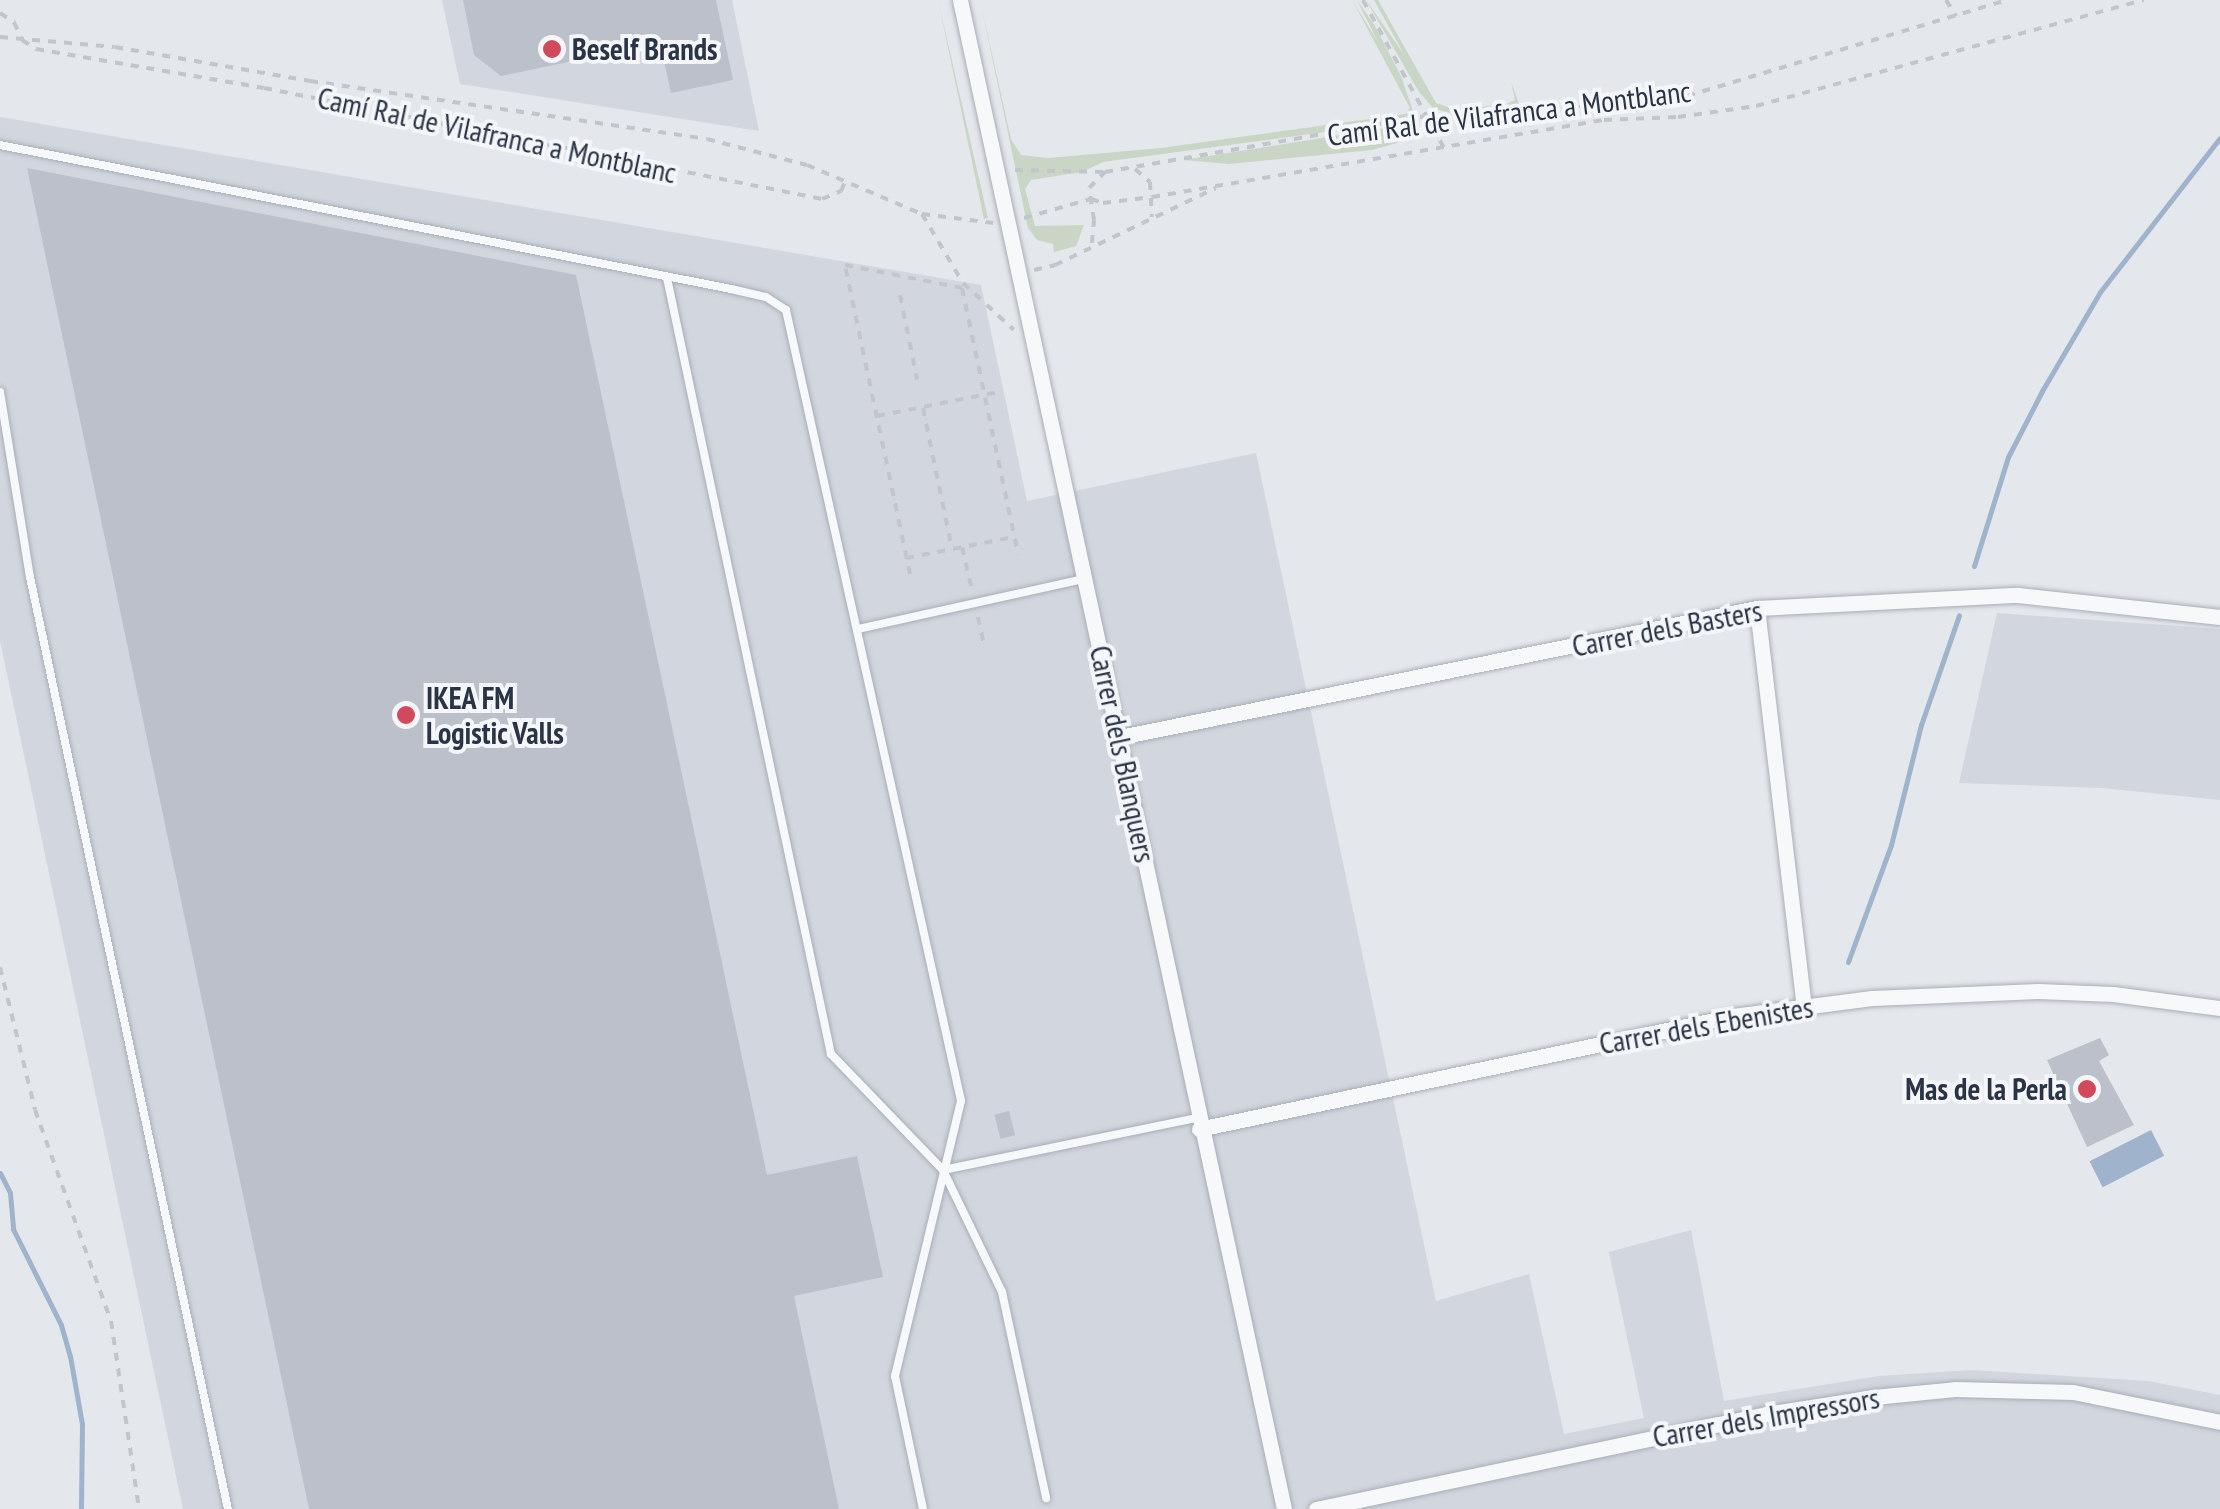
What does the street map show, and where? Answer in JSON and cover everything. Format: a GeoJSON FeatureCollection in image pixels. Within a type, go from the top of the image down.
{"type":"FeatureCollection","features":[{"type":"Feature","properties":{"kind":"street","name":"Carrer dels Blanquers"},"geometry":{"type":"LineString","coordinates":[[960,0],[1120,736],[1198,1124],[1284,1509]]}},
{"type":"Feature","properties":{"kind":"street","name":"Carrer dels Basters"},"geometry":{"type":"LineString","coordinates":[[1120,736],[1757,608],[2018,594],[2220,617]]}},
{"type":"Feature","properties":{"kind":"street"},"geometry":{"type":"LineString","coordinates":[[1757,608],[1804,1006]]}},
{"type":"Feature","properties":{"kind":"street","name":"Carrer dels Ebenistes"},"geometry":{"type":"LineString","coordinates":[[1198,1124],[1732,1016],[1872,998],[2038,991],[2113,994],[2220,1008]]}},
{"type":"Feature","properties":{"kind":"street","name":"Carrer dels Impressors"},"geometry":{"type":"LineString","coordinates":[[1316,1509],[1766,1414],[1874,1396],[1955,1390],[2074,1392],[2220,1422]]}},
{"type":"Feature","properties":{"kind":"lane"},"geometry":{"type":"LineString","coordinates":[[0,145],[766,297],[786,310],[961,1102],[895,1376],[923,1509]]}},
{"type":"Feature","properties":{"kind":"lane"},"geometry":{"type":"LineString","coordinates":[[667,278],[831,1054],[943,1170],[1002,1292],[1046,1498]]}},
{"type":"Feature","properties":{"kind":"lane"},"geometry":{"type":"LineString","coordinates":[[0,392],[30,577],[228,1509]]}},
{"type":"Feature","properties":{"kind":"lane"},"geometry":{"type":"LineString","coordinates":[[858,629],[1085,579]]}},
{"type":"Feature","properties":{"kind":"lane"},"geometry":{"type":"LineString","coordinates":[[943,1170],[1198,1124]]}},
{"type":"Feature","properties":{"kind":"path"},"geometry":{"type":"LineString","coordinates":[[1363,0],[1444,148]]}},
{"type":"Feature","properties":{"kind":"path"},"geometry":{"type":"LineString","coordinates":[[1946,0],[1956,16]]}},
{"type":"Feature","properties":{"kind":"path","name":"Camí Ral de Vilafranca a Montblanc"},"geometry":{"type":"LineString","coordinates":[[1015,170],[1135,169],[1198,153],[1427,116],[1468,120],[1688,96],[2006,0]]}},
{"type":"Feature","properties":{"kind":"path"},"geometry":{"type":"LineString","coordinates":[[1026,218],[1091,199],[1104,203],[1152,197],[1588,122],[1756,106],[2144,0]]}},
{"type":"Feature","properties":{"kind":"path"},"geometry":{"type":"LineString","coordinates":[[0,13],[14,22],[22,40]]}},
{"type":"Feature","properties":{"kind":"path"},"geometry":{"type":"LineString","coordinates":[[0,38],[115,47],[327,84],[707,138],[774,154],[922,214],[982,228],[995,223]]}},
{"type":"Feature","properties":{"kind":"path","name":"Camí Ral de Vilafranca a Montblanc"},"geometry":{"type":"LineString","coordinates":[[22,40],[36,49],[264,88],[752,187],[822,198],[834,197],[846,180]]}},
{"type":"Feature","properties":{"kind":"path"},"geometry":{"type":"LineString","coordinates":[[1135,169],[1150,182],[1152,217]]}},
{"type":"Feature","properties":{"kind":"path"},"geometry":{"type":"LineString","coordinates":[[1092,243],[1094,179],[1105,172]]}},
{"type":"Feature","properties":{"kind":"path"},"geometry":{"type":"LineString","coordinates":[[1017,274],[1055,265],[1092,243],[1221,186]]}},
{"type":"Feature","properties":{"kind":"path"},"geometry":{"type":"LineString","coordinates":[[922,214],[964,283],[1007,326],[1032,340]]}},
{"type":"Feature","properties":{"kind":"path"},"geometry":{"type":"LineString","coordinates":[[910,574],[845,265],[962,288],[1018,554]]}},
{"type":"Feature","properties":{"kind":"path"},"geometry":{"type":"LineString","coordinates":[[900,295],[917,379]]}},
{"type":"Feature","properties":{"kind":"path"},"geometry":{"type":"LineString","coordinates":[[876,416],[1003,391]]}},
{"type":"Feature","properties":{"kind":"path"},"geometry":{"type":"LineString","coordinates":[[923,408],[952,549]]}},
{"type":"Feature","properties":{"kind":"path"},"geometry":{"type":"LineString","coordinates":[[906,558],[1014,537]]}},
{"type":"Feature","properties":{"kind":"path"},"geometry":{"type":"LineString","coordinates":[[962,547],[972,590]]}},
{"type":"Feature","properties":{"kind":"path"},"geometry":{"type":"LineString","coordinates":[[978,618],[984,644]]}},
{"type":"Feature","properties":{"kind":"path"},"geometry":{"type":"LineString","coordinates":[[0,967],[35,1110],[111,1321],[139,1509]]}},
{"type":"Feature","properties":{"kind":"shaded area"},"geometry":{"type":"Polygon","coordinates":[[[442,0],[732,0],[759,131],[460,84],[442,0]]]}},
{"type":"Feature","properties":{"kind":"shaded area"},"geometry":{"type":"Polygon","coordinates":[[[0,117],[981,285],[1027,501],[1256,453],[1436,1301],[1529,1274],[1564,1434],[1644,1418],[1609,1252],[1691,1230],[1724,1401],[1879,1376],[1972,1370],[2148,1381],[2220,1395],[2220,1509],[183,1509],[0,641],[0,117]]]}},
{"type":"Feature","properties":{"kind":"shaded area"},"geometry":{"type":"Polygon","coordinates":[[[1997,613],[2220,629],[2220,800],[2102,788],[1959,783],[1997,613]]]}},
{"type":"Feature","properties":{"kind":"green space"},"geometry":{"type":"Polygon","coordinates":[[[938,0],[988,218],[984,219],[938,0]]]}},
{"type":"Feature","properties":{"kind":"green space"},"geometry":{"type":"Polygon","coordinates":[[[980,0],[1011,139],[1021,155],[1048,158],[1161,148],[1406,114],[1410,108],[1352,0],[1378,42],[1357,0],[1375,26],[1401,76],[1413,111],[1410,116],[1325,132],[1103,162],[1082,172],[1031,180],[1025,189],[1035,226],[1084,225],[1076,246],[1054,252],[1053,244],[1037,240],[1028,228],[980,0]]]}},
{"type":"Feature","properties":{"kind":"green space"},"geometry":{"type":"Polygon","coordinates":[[[1366,0],[1405,56],[1374,0],[1378,0],[1436,103],[1453,109],[1504,105],[1515,100],[1511,81],[1520,107],[1464,116],[1434,109],[1419,92],[1366,0]]]}},
{"type":"Feature","properties":{"kind":"green space"},"geometry":{"type":"Polygon","coordinates":[[[1410,124],[1397,143],[1372,150],[1229,164],[1183,160],[1410,124]]]}},
{"type":"Feature","properties":{"kind":"water"},"geometry":{"type":"Polygon","coordinates":[[[2151,1130],[2164,1156],[2103,1187],[2090,1161],[2151,1130]]]}},
{"type":"Feature","properties":{"kind":"building","name":"Beself Brands"},"geometry":{"type":"Polygon","coordinates":[[[463,0],[716,0],[733,80],[671,93],[660,43],[501,76],[474,55],[463,0]]]}},
{"type":"Feature","properties":{"kind":"building","name":"IKEA FM Logistic Valls"},"geometry":{"type":"Polygon","coordinates":[[[27,168],[576,275],[767,1175],[857,1156],[883,1277],[794,1296],[839,1509],[309,1509],[27,168]]]}},
{"type":"Feature","properties":{"kind":"building","name":"Mas de la Perla"},"geometry":{"type":"Polygon","coordinates":[[[2100,1038],[2109,1055],[2099,1061],[2134,1125],[2087,1147],[2047,1060],[2100,1038]]]}},
{"type":"Feature","properties":{"kind":"building"},"geometry":{"type":"Polygon","coordinates":[[[1009,1111],[1015,1135],[1000,1139],[994,1115],[1009,1111]]]}},
{"type":"Feature","properties":{"kind":"waterway"},"geometry":{"type":"LineString","coordinates":[[1974,566],[2008,457],[2042,391],[2100,292],[2220,138]]}},
{"type":"Feature","properties":{"kind":"waterway"},"geometry":{"type":"LineString","coordinates":[[1848,962],[1891,845],[1921,725],[1959,615]]}},
{"type":"Feature","properties":{"kind":"waterway"},"geometry":{"type":"LineString","coordinates":[[0,1173],[10,1193],[13,1229],[61,1325],[70,1356],[82,1424],[81,1509]]}},
{"type":"Feature","properties":{"kind":"place","name":"Beself Brands"},"geometry":{"type":"Point","coordinates":[552,49]}},
{"type":"Feature","properties":{"kind":"place","name":"IKEA FM Logistic Valls"},"geometry":{"type":"Point","coordinates":[406,715]}},
{"type":"Feature","properties":{"kind":"place","name":"Mas de la Perla"},"geometry":{"type":"Point","coordinates":[2087,1089]}}]}
